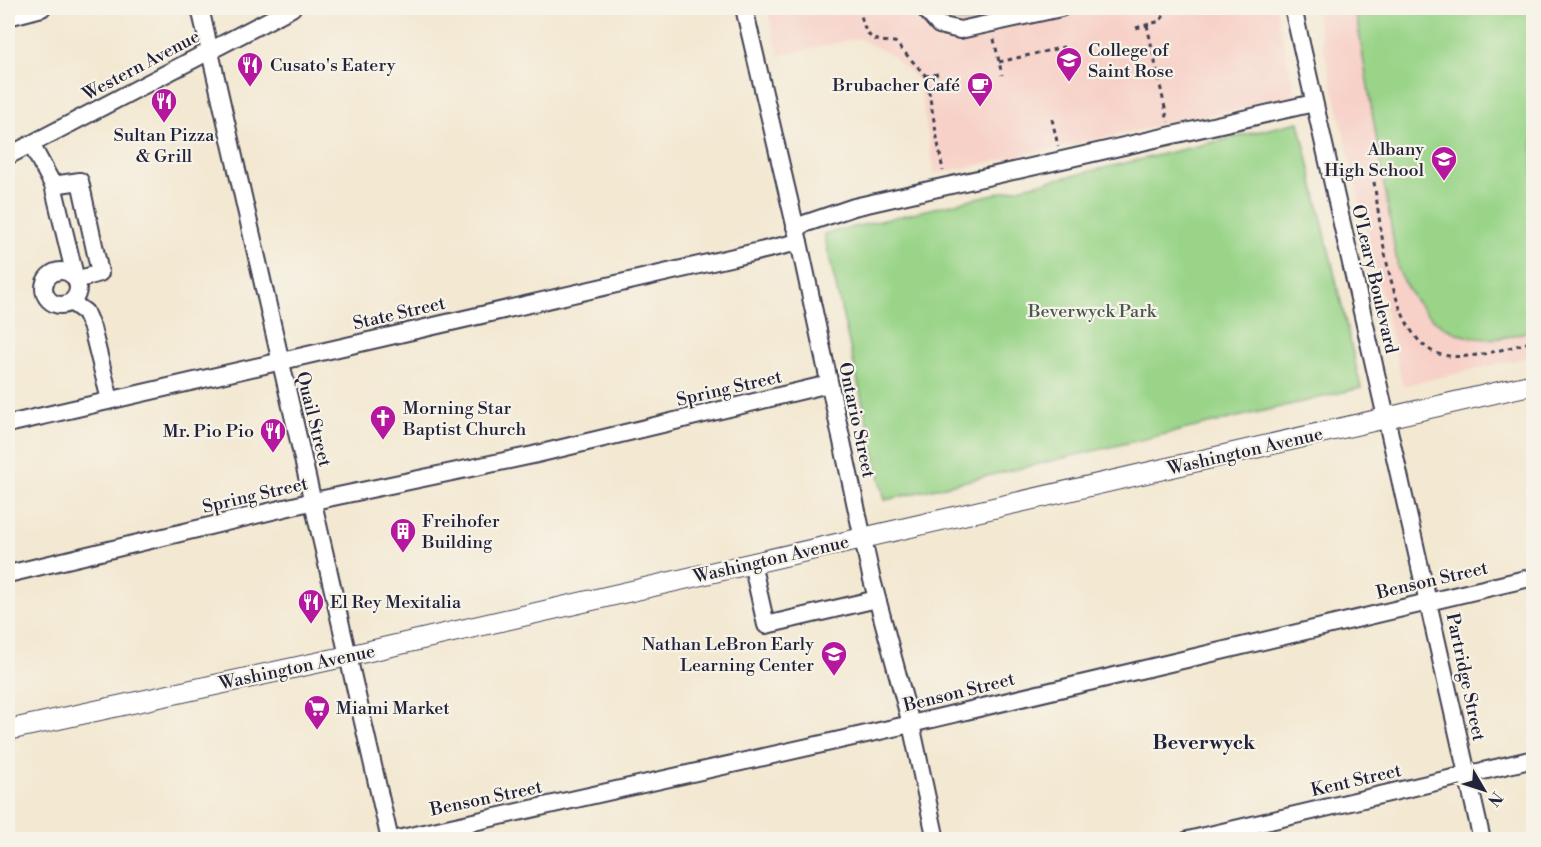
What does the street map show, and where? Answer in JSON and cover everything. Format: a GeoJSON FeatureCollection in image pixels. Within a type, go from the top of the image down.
{"type":"FeatureCollection","features":[{"type":"Feature","properties":{"kind":"main road","name":"Washington Avenue"},"geometry":{"type":"LineString","coordinates":[[8,730],[348,656],[1533,384]]}},
{"type":"Feature","properties":{"kind":"street"},"geometry":{"type":"LineString","coordinates":[[8,17],[42,8]]}},
{"type":"Feature","properties":{"kind":"street","name":"Quail Street"},"geometry":{"type":"LineString","coordinates":[[200,8],[392,840]]}},
{"type":"Feature","properties":{"kind":"street","name":"Western Avenue"},"geometry":{"type":"LineString","coordinates":[[8,156],[292,8]]}},
{"type":"Feature","properties":{"kind":"street","name":"Ontario Street"},"geometry":{"type":"LineString","coordinates":[[744,8],[797,234],[877,598],[911,724],[936,840]]}},
{"type":"Feature","properties":{"kind":"street"},"geometry":{"type":"LineString","coordinates":[[924,8],[934,20],[952,30],[1060,8]]}},
{"type":"Feature","properties":{"kind":"street","name":"O'Leary Boulevard"},"geometry":{"type":"LineString","coordinates":[[1293,8],[1388,418]]}},
{"type":"Feature","properties":{"kind":"street","name":"State Street"},"geometry":{"type":"LineString","coordinates":[[8,424],[280,361],[797,234],[854,207],[1314,103]]}},
{"type":"Feature","properties":{"kind":"street"},"geometry":{"type":"LineString","coordinates":[[31,144],[53,185],[78,292],[71,302]]}},
{"type":"Feature","properties":{"kind":"street"},"geometry":{"type":"LineString","coordinates":[[53,185],[80,181],[100,273],[76,280]]}},
{"type":"Feature","properties":{"kind":"street"},"geometry":{"type":"LineString","coordinates":[[76,280],[69,272],[58,271],[49,275],[44,285],[45,296],[54,304],[71,302],[85,312],[92,328],[110,400]]}},
{"type":"Feature","properties":{"kind":"street","name":"Spring Street"},"geometry":{"type":"LineString","coordinates":[[8,574],[314,501],[533,455],[829,384]]}},
{"type":"Feature","properties":{"kind":"street","name":"Partridge Street"},"geometry":{"type":"LineString","coordinates":[[1388,418],[1482,840]]}},
{"type":"Feature","properties":{"kind":"street"},"geometry":{"type":"LineString","coordinates":[[752,562],[766,625],[877,598]]}},
{"type":"Feature","properties":{"kind":"street","name":"Benson Street"},"geometry":{"type":"LineString","coordinates":[[392,840],[911,724],[1533,577]]}},
{"type":"Feature","properties":{"kind":"street","name":"Kent Street"},"geometry":{"type":"LineString","coordinates":[[1188,840],[1533,759]]}},
{"type":"Feature","properties":{"kind":"path"},"geometry":{"type":"LineString","coordinates":[[859,8],[867,35],[874,40],[895,42],[926,76],[946,186]]}},
{"type":"Feature","properties":{"kind":"path"},"geometry":{"type":"LineString","coordinates":[[1136,28],[1160,21],[1165,14],[1164,8]]}},
{"type":"Feature","properties":{"kind":"path"},"geometry":{"type":"LineString","coordinates":[[990,24],[1002,75]]}},
{"type":"Feature","properties":{"kind":"path"},"geometry":{"type":"LineString","coordinates":[[1148,25],[1170,135]]}},
{"type":"Feature","properties":{"kind":"path"},"geometry":{"type":"LineString","coordinates":[[999,63],[1064,47]]}},
{"type":"Feature","properties":{"kind":"path"},"geometry":{"type":"LineString","coordinates":[[926,76],[938,74]]}},
{"type":"Feature","properties":{"kind":"path"},"geometry":{"type":"LineString","coordinates":[[1052,119],[1061,160]]}},
{"type":"Feature","properties":{"kind":"path"},"geometry":{"type":"LineString","coordinates":[[1374,182],[1396,302],[1410,328],[1424,346],[1441,355],[1462,357],[1533,341]]}},
{"type":"Feature","properties":{"kind":"shaded area"},"geometry":{"type":"Polygon","coordinates":[[[767,8],[1276,8],[1296,97],[935,174],[918,80],[891,55],[858,38],[779,56],[767,8]]]}},
{"type":"Feature","properties":{"kind":"shaded area","name":"Albany High School"},"geometry":{"type":"Polygon","coordinates":[[[1314,8],[1533,8],[1533,356],[1403,386],[1314,8]]]}},
{"type":"Feature","properties":{"kind":"green space"},"geometry":{"type":"Polygon","coordinates":[[[933,8],[1035,8],[981,21],[967,22],[954,21],[942,16],[933,8]]]}},
{"type":"Feature","properties":{"kind":"green space","name":"Albany High School"},"geometry":{"type":"Polygon","coordinates":[[[1355,8],[1533,8],[1533,329],[1489,339],[1470,337],[1452,331],[1435,321],[1408,290],[1398,269],[1355,8]]]}},
{"type":"Feature","properties":{"kind":"green space","name":"Beverwyck Park"},"geometry":{"type":"Polygon","coordinates":[[[1299,122],[1361,388],[885,500],[824,234],[1299,122]]]}},
{"type":"Feature","properties":{"kind":"place","name":"College of Saint Rose"},"geometry":{"type":"Point","coordinates":[1069,83]}},
{"type":"Feature","properties":{"kind":"place","name":"Cusato's Eatery"},"geometry":{"type":"Point","coordinates":[250,88]}},
{"type":"Feature","properties":{"kind":"place","name":"Brubacher Café"},"geometry":{"type":"Point","coordinates":[980,108]}},
{"type":"Feature","properties":{"kind":"place","name":"Sultan Pizza & Grill"},"geometry":{"type":"Point","coordinates":[164,124]}},
{"type":"Feature","properties":{"kind":"place","name":"Albany High School"},"geometry":{"type":"Point","coordinates":[1444,182]}},
{"type":"Feature","properties":{"kind":"place","name":"Morning Star Baptist Church"},"geometry":{"type":"Point","coordinates":[383,441]}},
{"type":"Feature","properties":{"kind":"place","name":"Mr. Pio Pio"},"geometry":{"type":"Point","coordinates":[273,454]}},
{"type":"Feature","properties":{"kind":"place","name":"Freihofer Building"},"geometry":{"type":"Point","coordinates":[403,554]}},
{"type":"Feature","properties":{"kind":"place","name":"El Rey Mexitalia"},"geometry":{"type":"Point","coordinates":[311,625]}},
{"type":"Feature","properties":{"kind":"place","name":"Nathan LeBron Early Learning Center"},"geometry":{"type":"Point","coordinates":[834,677]}},
{"type":"Feature","properties":{"kind":"place","name":"Miami Market"},"geometry":{"type":"Point","coordinates":[317,731]}},
{"type":"Feature","properties":{"kind":"district","name":"Beverwyck"},"geometry":{"type":"Point","coordinates":[1204,742]}}]}
